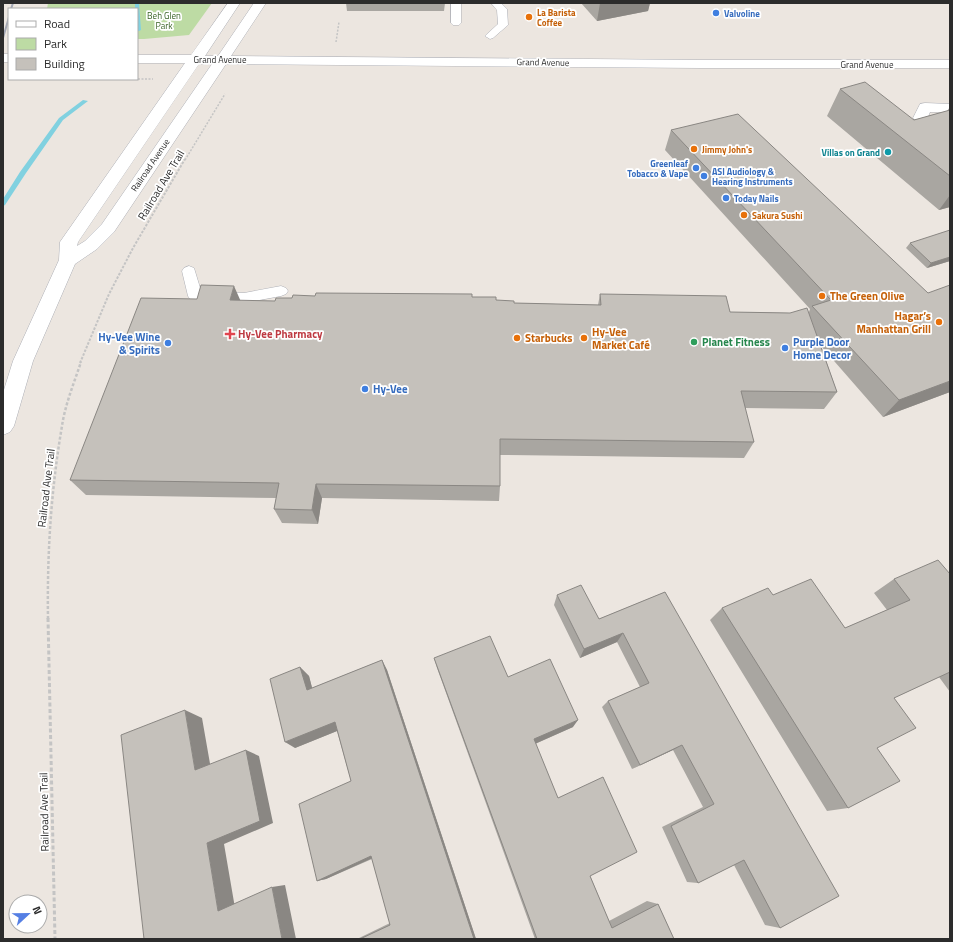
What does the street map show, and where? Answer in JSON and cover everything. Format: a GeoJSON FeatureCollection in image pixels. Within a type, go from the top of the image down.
{"type":"FeatureCollection","features":[{"type":"Feature","properties":{"kind":"main road"},"geometry":{"type":"LineString","coordinates":[[3,426],[23,361],[68,260],[69,242],[234,3]]}},
{"type":"Feature","properties":{"kind":"main road","name":"Railroad Avenue"},"geometry":{"type":"LineString","coordinates":[[68,260],[91,245],[108,228],[260,3]]}},
{"type":"Feature","properties":{"kind":"main road","name":"Grand Avenue"},"geometry":{"type":"LineString","coordinates":[[138,59],[700,64],[950,64]]}},
{"type":"Feature","properties":{"kind":"main road"},"geometry":{"type":"LineString","coordinates":[[950,108],[925,107],[920,118],[950,140]]}},
{"type":"Feature","properties":{"kind":"lane"},"geometry":{"type":"LineString","coordinates":[[456,3],[456,23]]}},
{"type":"Feature","properties":{"kind":"lane"},"geometry":{"type":"LineString","coordinates":[[490,36],[503,25],[502,9],[496,3]]}},
{"type":"Feature","properties":{"kind":"lane"},"geometry":{"type":"LineString","coordinates":[[189,271],[195,296],[244,298],[281,291]]}},
{"type":"Feature","properties":{"kind":"path"},"geometry":{"type":"LineString","coordinates":[[336,42],[339,22]]}},
{"type":"Feature","properties":{"kind":"path","name":"Railroad Ave Trail"},"geometry":{"type":"LineString","coordinates":[[55,939],[47,574],[49,530],[62,425],[82,357],[109,294],[133,248],[228,89]]}},
{"type":"Feature","properties":{"kind":"green space","name":"Beh Glen Park"},"geometry":{"type":"Polygon","coordinates":[[[48,3],[212,3],[189,35],[144,39],[138,39],[138,8],[47,8],[48,3]]]}},
{"type":"Feature","properties":{"kind":"building"},"geometry":{"type":"Polygon","coordinates":[[[865,82],[914,120],[950,110],[950,176],[840,89],[865,82]]]}},
{"type":"Feature","properties":{"kind":"building"},"geometry":{"type":"Polygon","coordinates":[[[738,114],[928,293],[950,285],[950,381],[899,400],[812,306],[831,300],[671,130],[738,114]]]}},
{"type":"Feature","properties":{"kind":"building"},"geometry":{"type":"Polygon","coordinates":[[[950,230],[950,257],[931,263],[910,243],[950,230]]]}},
{"type":"Feature","properties":{"kind":"building","name":"Hy-Vee"},"geometry":{"type":"Polygon","coordinates":[[[201,285],[234,286],[230,300],[275,301],[276,298],[292,298],[293,295],[315,296],[316,293],[472,294],[472,297],[496,297],[496,300],[514,301],[514,303],[601,305],[600,294],[726,296],[730,312],[790,313],[807,308],[837,392],[741,391],[754,442],[500,439],[500,486],[316,484],[312,510],[274,509],[279,483],[70,480],[141,298],[197,299],[201,285]]]}},
{"type":"Feature","properties":{"kind":"building"},"geometry":{"type":"Polygon","coordinates":[[[938,560],[950,574],[950,672],[894,698],[916,728],[877,748],[900,781],[848,808],[722,608],[768,588],[773,595],[811,579],[845,628],[910,600],[894,579],[938,560]]]}},
{"type":"Feature","properties":{"kind":"building"},"geometry":{"type":"Polygon","coordinates":[[[581,585],[599,619],[665,592],[839,896],[780,928],[744,860],[698,883],[671,826],[714,804],[682,745],[640,765],[608,701],[649,683],[623,633],[584,649],[557,595],[581,585]]]}},
{"type":"Feature","properties":{"kind":"building"},"geometry":{"type":"Polygon","coordinates":[[[490,636],[508,677],[550,659],[578,720],[534,739],[558,798],[603,777],[637,852],[590,876],[612,928],[658,904],[674,939],[537,939],[434,658],[490,636]]]}},
{"type":"Feature","properties":{"kind":"building"},"geometry":{"type":"Polygon","coordinates":[[[382,660],[474,939],[360,939],[390,925],[371,856],[317,881],[299,804],[351,781],[335,722],[285,742],[270,679],[300,667],[307,690],[382,660]]]}},
{"type":"Feature","properties":{"kind":"building"},"geometry":{"type":"Polygon","coordinates":[[[185,710],[195,770],[246,750],[260,821],[207,843],[218,911],[272,887],[282,939],[144,939],[121,735],[185,710]]]}},
{"type":"Feature","properties":{"kind":"waterway"},"geometry":{"type":"LineString","coordinates":[[137,3],[137,8]]}},
{"type":"Feature","properties":{"kind":"waterway"},"geometry":{"type":"LineString","coordinates":[[138,16],[139,30]]}},
{"type":"Feature","properties":{"kind":"waterway"},"geometry":{"type":"LineString","coordinates":[[3,204],[23,172],[61,119],[85,101]]}},
{"type":"Feature","properties":{"kind":"railway"},"geometry":{"type":"LineString","coordinates":[[11,8],[13,3]]}},
{"type":"Feature","properties":{"kind":"railway"},"geometry":{"type":"LineString","coordinates":[[3,38],[8,20]]}},
{"type":"Feature","properties":{"kind":"place","name":"Valvoline"},"geometry":{"type":"Point","coordinates":[716,13]}},
{"type":"Feature","properties":{"kind":"place","name":"La Barista Coffee"},"geometry":{"type":"Point","coordinates":[529,17]}},
{"type":"Feature","properties":{"kind":"place","name":"Jimmy John's"},"geometry":{"type":"Point","coordinates":[694,149]}},
{"type":"Feature","properties":{"kind":"place","name":"Villas on Grand"},"geometry":{"type":"Point","coordinates":[888,152]}},
{"type":"Feature","properties":{"kind":"place","name":"Greenleaf Tobacco & Vape"},"geometry":{"type":"Point","coordinates":[696,168]}},
{"type":"Feature","properties":{"kind":"place","name":"ASI Audiology & Hearing Instruments"},"geometry":{"type":"Point","coordinates":[704,176]}},
{"type":"Feature","properties":{"kind":"place","name":"Today Nails"},"geometry":{"type":"Point","coordinates":[726,198]}},
{"type":"Feature","properties":{"kind":"place","name":"Sakura Sushi"},"geometry":{"type":"Point","coordinates":[744,215]}},
{"type":"Feature","properties":{"kind":"place","name":"The Green Olive"},"geometry":{"type":"Point","coordinates":[822,296]}},
{"type":"Feature","properties":{"kind":"place","name":"Hagar’s Manhattan Grill"},"geometry":{"type":"Point","coordinates":[939,322]}},
{"type":"Feature","properties":{"kind":"place","name":"Hy-Vee Pharmacy"},"geometry":{"type":"Point","coordinates":[230,334]}},
{"type":"Feature","properties":{"kind":"place","name":"Starbucks"},"geometry":{"type":"Point","coordinates":[517,338]}},
{"type":"Feature","properties":{"kind":"place","name":"Hy-Vee Market Café"},"geometry":{"type":"Point","coordinates":[584,338]}},
{"type":"Feature","properties":{"kind":"place","name":"Planet Fitness"},"geometry":{"type":"Point","coordinates":[694,342]}},
{"type":"Feature","properties":{"kind":"place","name":"Hy-Vee Wine & Spirits"},"geometry":{"type":"Point","coordinates":[168,343]}},
{"type":"Feature","properties":{"kind":"place","name":"Purple Door Home Decor"},"geometry":{"type":"Point","coordinates":[785,348]}},
{"type":"Feature","properties":{"kind":"place","name":"Hy-Vee"},"geometry":{"type":"Point","coordinates":[365,389]}}]}
